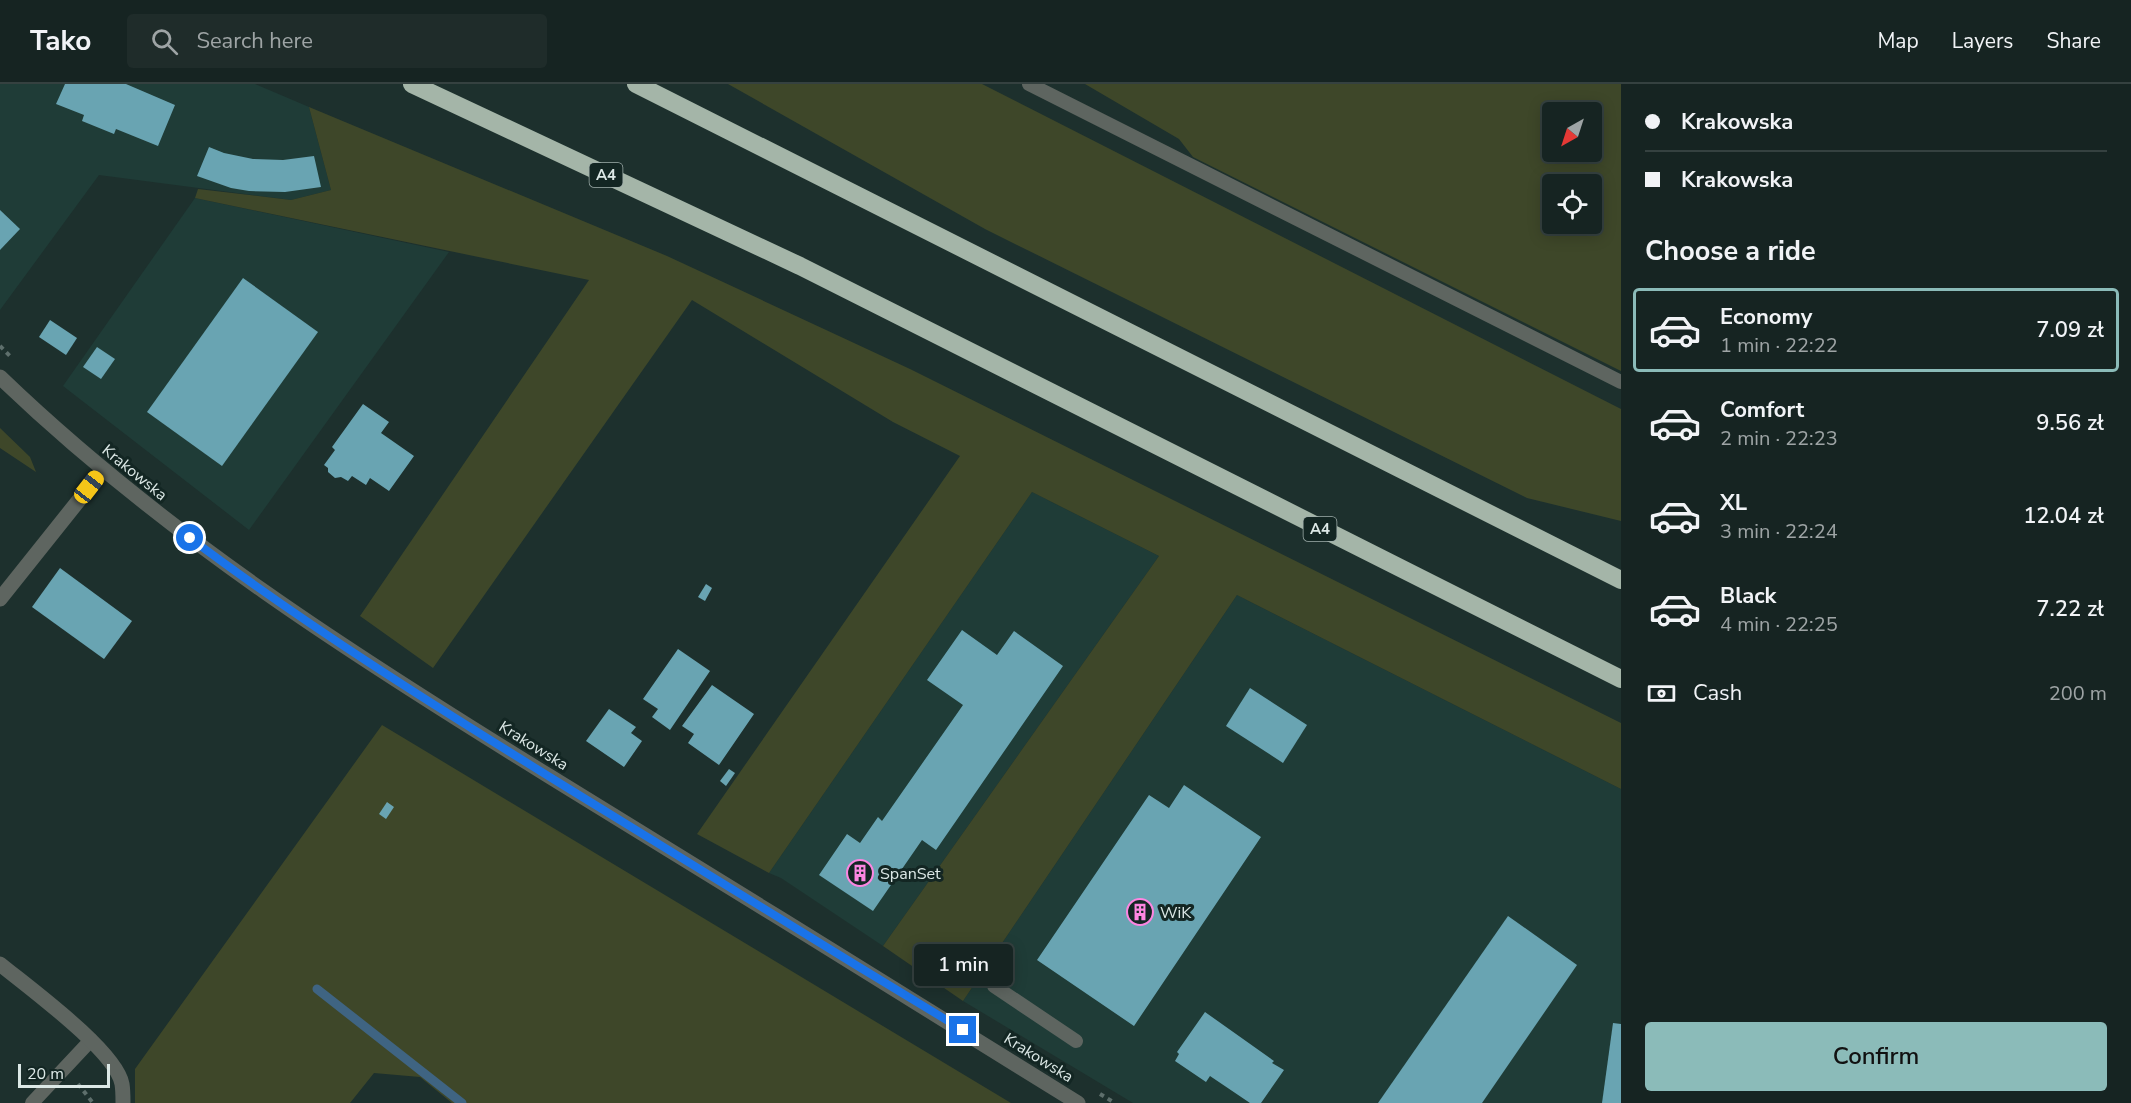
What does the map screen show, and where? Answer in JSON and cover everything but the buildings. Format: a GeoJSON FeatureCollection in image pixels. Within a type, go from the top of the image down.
{"type":"FeatureCollection","features":[{"type":"Feature","properties":{"kind":"highway","name":"A4"},"geometry":{"type":"LineString","coordinates":[[412,84],[800,266],[1621,679]]}},
{"type":"Feature","properties":{"kind":"highway"},"geometry":{"type":"LineString","coordinates":[[636,84],[1621,580]]}},
{"type":"Feature","properties":{"kind":"street","name":"Krakowska"},"geometry":{"type":"LineString","coordinates":[[0,377],[103,470],[230,568],[322,632],[501,747],[1078,1103]]}},
{"type":"Feature","properties":{"kind":"street"},"geometry":{"type":"LineString","coordinates":[[0,599],[103,470]]}},
{"type":"Feature","properties":{"kind":"street"},"geometry":{"type":"LineString","coordinates":[[0,964],[107,1056],[122,1083],[123,1103]]}},
{"type":"Feature","properties":{"kind":"lane"},"geometry":{"type":"LineString","coordinates":[[1029,84],[1621,382]]}},
{"type":"Feature","properties":{"kind":"lane"},"geometry":{"type":"LineString","coordinates":[[994,986],[1076,1041]]}},
{"type":"Feature","properties":{"kind":"lane"},"geometry":{"type":"LineString","coordinates":[[32,1103],[91,1040]]}},
{"type":"Feature","properties":{"kind":"path"},"geometry":{"type":"LineString","coordinates":[[0,346],[15,361]]}},
{"type":"Feature","properties":{"kind":"path"},"geometry":{"type":"LineString","coordinates":[[1095,1090],[1115,1103]]}},
{"type":"Feature","properties":{"kind":"shaded area"},"geometry":{"type":"Polygon","coordinates":[[[0,84],[255,84],[309,107],[331,190],[291,200],[99,175],[0,310],[0,84]]]}},
{"type":"Feature","properties":{"kind":"shaded area"},"geometry":{"type":"Polygon","coordinates":[[[728,84],[982,84],[1621,409],[1621,521],[1527,498],[985,229],[728,84]]]}},
{"type":"Feature","properties":{"kind":"shaded area"},"geometry":{"type":"Polygon","coordinates":[[[1085,84],[1621,84],[1621,371],[1193,157],[1179,139],[1085,84]]]}},
{"type":"Feature","properties":{"kind":"shaded area"},"geometry":{"type":"Polygon","coordinates":[[[309,107],[667,256],[910,369],[1621,723],[1621,789],[1237,595],[963,1001],[883,946],[1159,556],[1032,492],[769,873],[697,834],[960,456],[893,422],[692,300],[433,668],[360,616],[589,280],[195,198],[198,189],[291,200],[331,190],[309,107]]]}},
{"type":"Feature","properties":{"kind":"shaded area"},"geometry":{"type":"Polygon","coordinates":[[[195,198],[449,252],[249,530],[63,386],[195,198]]]}},
{"type":"Feature","properties":{"kind":"shaded area"},"geometry":{"type":"Polygon","coordinates":[[[0,428],[30,457],[36,472],[0,448],[0,428]]]}},
{"type":"Feature","properties":{"kind":"shaded area"},"geometry":{"type":"Polygon","coordinates":[[[1032,492],[1159,556],[883,946],[781,878],[769,873],[1032,492]]]}},
{"type":"Feature","properties":{"kind":"shaded area"},"geometry":{"type":"Polygon","coordinates":[[[1237,595],[1621,789],[1621,1103],[1133,1103],[963,1001],[1237,595]]]}},
{"type":"Feature","properties":{"kind":"shaded area"},"geometry":{"type":"Polygon","coordinates":[[[382,725],[1011,1103],[452,1103],[420,1077],[374,1073],[350,1103],[135,1103],[135,1069],[382,725]]]}},
{"type":"Feature","properties":{"kind":"waterway"},"geometry":{"type":"LineString","coordinates":[[317,989],[462,1103]]}},
{"type":"Feature","properties":{"kind":"place","name":"SpanSet"},"geometry":{"type":"Point","coordinates":[860,873]}},
{"type":"Feature","properties":{"kind":"place","name":"WiK"},"geometry":{"type":"Point","coordinates":[1140,912]}},
{"type":"Feature","properties":{"kind":"route"},"geometry":{"type":"LineString","coordinates":[[190,538],[322,632],[472,728],[963,1030]]}}]}
